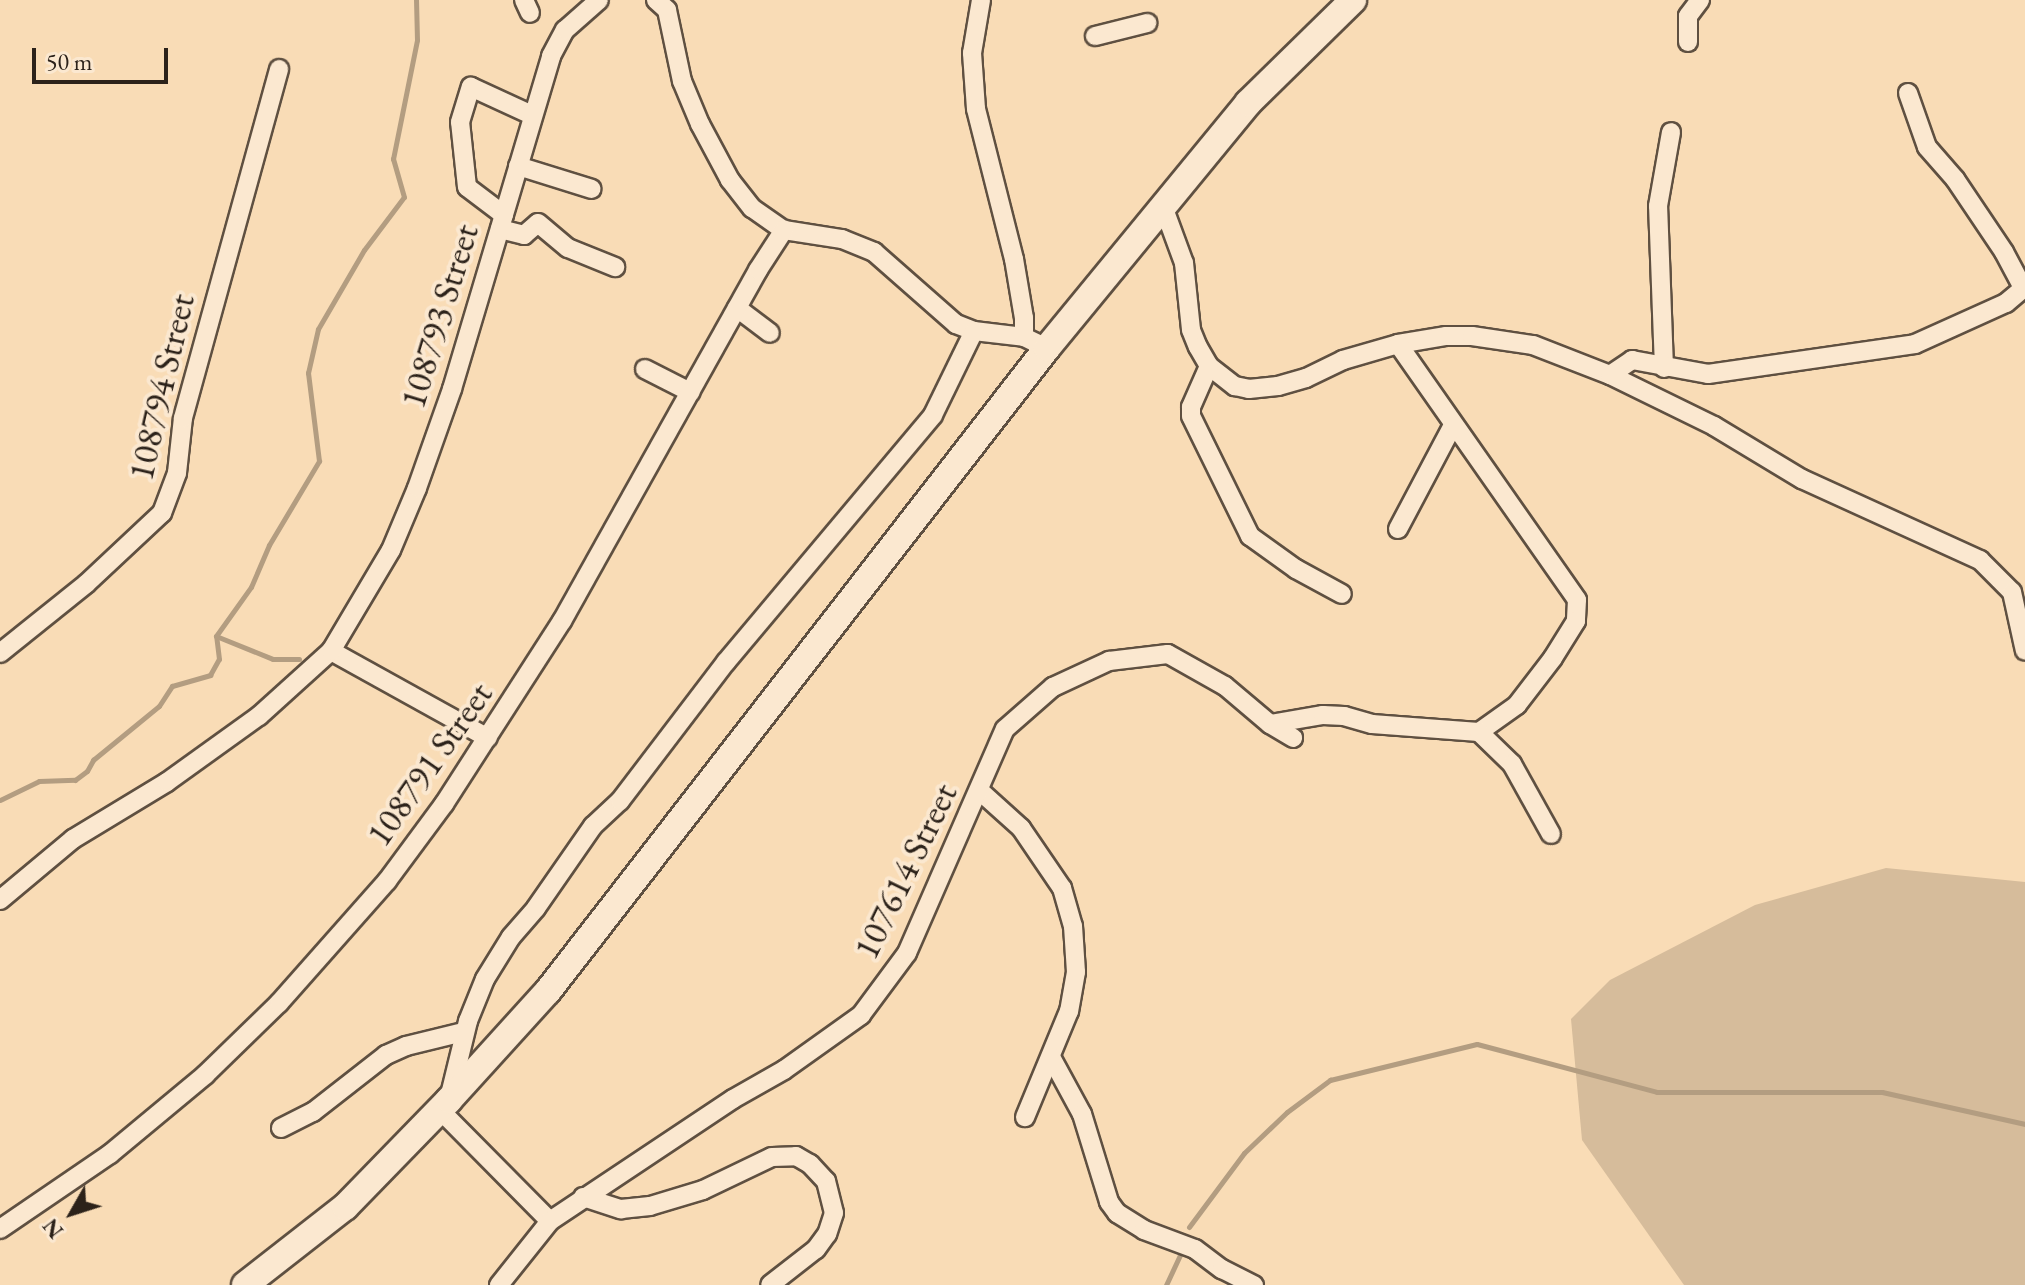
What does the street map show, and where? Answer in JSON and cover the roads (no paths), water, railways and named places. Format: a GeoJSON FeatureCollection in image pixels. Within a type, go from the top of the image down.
{"type":"FeatureCollection","features":[{"type":"Feature","properties":{"kind":"main road"},"geometry":{"type":"LineString","coordinates":[[245,1285],[345,1207],[548,991],[1036,342],[1163,206],[1248,103],[1353,0]]}},
{"type":"Feature","properties":{"kind":"street","name":"108793 Street"},"geometry":{"type":"LineString","coordinates":[[0,900],[73,839],[179,774],[259,716],[331,651],[391,550],[417,488],[452,389],[532,115],[559,40],[572,22],[599,0]]}},
{"type":"Feature","properties":{"kind":"street"},"geometry":{"type":"LineString","coordinates":[[1688,42],[1688,16],[1700,0]]}},
{"type":"Feature","properties":{"kind":"street"},"geometry":{"type":"LineString","coordinates":[[660,1],[671,22],[682,81],[700,124],[741,195],[752,208],[784,230],[842,239],[874,252],[941,314],[974,331],[1036,342]]}},
{"type":"Feature","properties":{"kind":"street"},"geometry":{"type":"LineString","coordinates":[[980,2],[972,53],[976,109],[1014,259],[1024,318],[1036,342]]}},
{"type":"Feature","properties":{"kind":"street"},"geometry":{"type":"LineString","coordinates":[[1095,36],[1147,23]]}},
{"type":"Feature","properties":{"kind":"street","name":"108794 Street"},"geometry":{"type":"LineString","coordinates":[[0,653],[86,584],[162,513],[177,473],[183,418],[279,69]]}},
{"type":"Feature","properties":{"kind":"street"},"geometry":{"type":"LineString","coordinates":[[532,115],[471,87],[460,122],[467,187],[502,222],[524,235],[538,223],[568,248],[615,267]]}},
{"type":"Feature","properties":{"kind":"street"},"geometry":{"type":"LineString","coordinates":[[1610,375],[1632,360],[1708,374],[1915,344],[2006,303],[2023,286],[1955,179],[1927,147],[1908,93]]}},
{"type":"Feature","properties":{"kind":"street"},"geometry":{"type":"LineString","coordinates":[[1664,368],[1658,206],[1671,132]]}},
{"type":"Feature","properties":{"kind":"street"},"geometry":{"type":"LineString","coordinates":[[518,166],[592,189]]}},
{"type":"Feature","properties":{"kind":"street"},"geometry":{"type":"LineString","coordinates":[[1163,206],[1184,263],[1191,330],[1209,366],[1235,386],[1249,389],[1278,386],[1306,378],[1343,360],[1398,344],[1446,336],[1533,345],[1610,375],[1714,426],[1802,479],[1839,493],[1920,535],[1971,554],[2012,592],[2021,612],[2025,651]]}},
{"type":"Feature","properties":{"kind":"street","name":"108791 Street"},"geometry":{"type":"LineString","coordinates":[[0,1229],[110,1154],[205,1075],[268,1014],[387,881],[488,738],[562,621],[784,230]]}},
{"type":"Feature","properties":{"kind":"street"},"geometry":{"type":"LineString","coordinates":[[737,308],[770,333]]}},
{"type":"Feature","properties":{"kind":"street"},"geometry":{"type":"LineString","coordinates":[[550,1221],[444,1105],[463,1032],[485,979],[511,937],[536,908],[593,826],[620,801],[726,662],[933,415],[974,331]]}},
{"type":"Feature","properties":{"kind":"street"},"geometry":{"type":"LineString","coordinates":[[1270,724],[1323,715],[1344,716],[1372,724],[1479,732],[1517,705],[1553,658],[1576,621],[1578,608],[1570,589],[1398,344]]}},
{"type":"Feature","properties":{"kind":"street"},"geometry":{"type":"LineString","coordinates":[[1209,366],[1191,416],[1250,536],[1315,581],[1342,594]]}},
{"type":"Feature","properties":{"kind":"street"},"geometry":{"type":"LineString","coordinates":[[645,369],[690,392]]}},
{"type":"Feature","properties":{"kind":"street"},"geometry":{"type":"LineString","coordinates":[[1398,529],[1453,425]]}},
{"type":"Feature","properties":{"kind":"street"},"geometry":{"type":"LineString","coordinates":[[331,651],[488,738]]}},
{"type":"Feature","properties":{"kind":"street","name":"107614 Street"},"geometry":{"type":"LineString","coordinates":[[499,1285],[550,1221],[733,1099],[784,1070],[861,1015],[907,953],[981,792],[1005,729],[1053,687],[1109,661],[1168,654],[1225,686],[1270,724],[1293,738]]}},
{"type":"Feature","properties":{"kind":"street"},"geometry":{"type":"LineString","coordinates":[[1479,732],[1512,764],[1551,834]]}},
{"type":"Feature","properties":{"kind":"street"},"geometry":{"type":"LineString","coordinates":[[981,792],[1021,828],[1062,888],[1073,926],[1076,972],[1069,1011],[1025,1117]]}},
{"type":"Feature","properties":{"kind":"street"},"geometry":{"type":"LineString","coordinates":[[281,1128],[313,1112],[386,1055],[406,1046],[463,1032]]}},
{"type":"Feature","properties":{"kind":"street"},"geometry":{"type":"LineString","coordinates":[[1051,1057],[1082,1114],[1109,1202],[1117,1213],[1144,1230],[1195,1249],[1222,1269],[1254,1285]]}},
{"type":"Feature","properties":{"kind":"street"},"geometry":{"type":"LineString","coordinates":[[583,1197],[621,1209],[650,1206],[703,1190],[772,1157],[796,1156],[810,1164],[826,1181],[834,1213],[827,1234],[816,1249],[770,1285]]}},
{"type":"Feature","properties":{"kind":"waterway"},"geometry":{"type":"LineString","coordinates":[[0,800],[39,781],[75,780],[87,771],[93,760],[159,706],[172,686],[210,675],[219,659],[216,636],[251,587],[269,545],[319,461],[308,373],[318,329],[364,250],[404,197],[393,159],[417,40],[416,0]]}},
{"type":"Feature","properties":{"kind":"waterway"},"geometry":{"type":"LineString","coordinates":[[216,636],[273,659],[299,659]]}},
{"type":"Feature","properties":{"kind":"waterway"},"geometry":{"type":"LineString","coordinates":[[1189,1227],[1244,1153],[1287,1112],[1330,1080],[1477,1044],[1657,1092],[1882,1092],[2025,1124]]}},
{"type":"Feature","properties":{"kind":"waterway"},"geometry":{"type":"LineString","coordinates":[[1166,1285],[1182,1251]]}}]}
